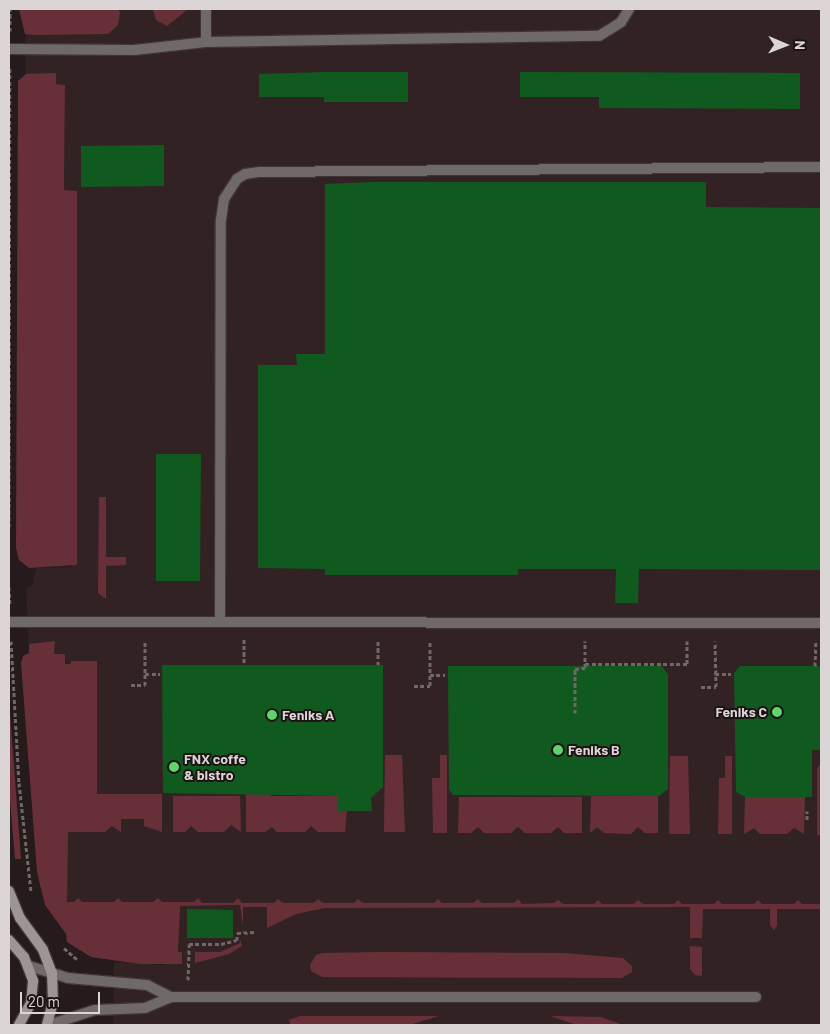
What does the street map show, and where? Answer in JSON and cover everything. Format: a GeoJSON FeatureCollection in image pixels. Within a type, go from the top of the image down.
{"type":"FeatureCollection","features":[{"type":"Feature","properties":{"kind":"main road"},"geometry":{"type":"LineString","coordinates":[[9,891],[20,918],[43,950],[52,973],[53,1002],[48,1025]]}},
{"type":"Feature","properties":{"kind":"main road"},"geometry":{"type":"LineString","coordinates":[[9,940],[29,966],[33,981],[31,1003],[19,1025]]}},
{"type":"Feature","properties":{"kind":"street"},"geometry":{"type":"LineString","coordinates":[[206,9],[206,42]]}},
{"type":"Feature","properties":{"kind":"street"},"geometry":{"type":"LineString","coordinates":[[9,49],[134,50],[206,42],[599,36],[621,22],[629,9]]}},
{"type":"Feature","properties":{"kind":"street"},"geometry":{"type":"LineString","coordinates":[[220,622],[221,220],[224,199],[237,179],[245,174],[260,172],[821,166]]}},
{"type":"Feature","properties":{"kind":"street"},"geometry":{"type":"LineString","coordinates":[[9,622],[821,623]]}},
{"type":"Feature","properties":{"kind":"street"},"geometry":{"type":"LineString","coordinates":[[29,966],[95,982],[147,985],[171,997]]}},
{"type":"Feature","properties":{"kind":"street"},"geometry":{"type":"LineString","coordinates":[[48,1025],[95,1010],[145,1008],[171,997],[188,996],[756,997]]}},
{"type":"Feature","properties":{"kind":"path"},"geometry":{"type":"LineString","coordinates":[[10,9],[10,24]]}},
{"type":"Feature","properties":{"kind":"path"},"geometry":{"type":"LineString","coordinates":[[9,527],[10,69]]}},
{"type":"Feature","properties":{"kind":"path"},"geometry":{"type":"LineString","coordinates":[[585,664],[687,664],[687,623]]}},
{"type":"Feature","properties":{"kind":"path"},"geometry":{"type":"LineString","coordinates":[[244,652],[244,664]]}},
{"type":"Feature","properties":{"kind":"path"},"geometry":{"type":"LineString","coordinates":[[378,652],[378,665]]}},
{"type":"Feature","properties":{"kind":"path"},"geometry":{"type":"LineString","coordinates":[[130,685],[145,685],[145,653]]}},
{"type":"Feature","properties":{"kind":"path"},"geometry":{"type":"LineString","coordinates":[[575,713],[575,668],[585,668],[585,653]]}},
{"type":"Feature","properties":{"kind":"path"},"geometry":{"type":"LineString","coordinates":[[12,654],[19,783],[28,879],[34,899]]}},
{"type":"Feature","properties":{"kind":"path"},"geometry":{"type":"LineString","coordinates":[[414,686],[430,686],[430,654]]}},
{"type":"Feature","properties":{"kind":"path"},"geometry":{"type":"LineString","coordinates":[[701,687],[716,687],[715,654]]}},
{"type":"Feature","properties":{"kind":"path"},"geometry":{"type":"LineString","coordinates":[[816,654],[815,666],[821,665]]}},
{"type":"Feature","properties":{"kind":"path"},"geometry":{"type":"LineString","coordinates":[[145,674],[160,674]]}},
{"type":"Feature","properties":{"kind":"path"},"geometry":{"type":"LineString","coordinates":[[716,674],[731,674]]}},
{"type":"Feature","properties":{"kind":"path"},"geometry":{"type":"LineString","coordinates":[[430,675],[445,675]]}},
{"type":"Feature","properties":{"kind":"path"},"geometry":{"type":"LineString","coordinates":[[807,811],[807,820]]}},
{"type":"Feature","properties":{"kind":"path"},"geometry":{"type":"LineString","coordinates":[[188,996],[189,944],[221,944],[237,940],[237,933],[255,932]]}},
{"type":"Feature","properties":{"kind":"path"},"geometry":{"type":"LineString","coordinates":[[60,944],[84,963]]}},
{"type":"Feature","properties":{"kind":"shaded area"},"geometry":{"type":"Polygon","coordinates":[[[19,9],[118,9],[120,12],[118,25],[108,34],[36,35],[25,34],[19,9]]]}},
{"type":"Feature","properties":{"kind":"shaded area"},"geometry":{"type":"Polygon","coordinates":[[[118,9],[821,9],[821,1025],[113,1025],[114,962],[163,965],[182,952],[178,952],[179,903],[67,902],[65,654],[54,654],[55,641],[29,644],[26,589],[33,584],[36,568],[72,567],[76,532],[77,191],[64,191],[65,85],[56,84],[56,74],[26,74],[25,34],[108,34],[119,22],[118,9]]]}},
{"type":"Feature","properties":{"kind":"shaded area"},"geometry":{"type":"Polygon","coordinates":[[[153,9],[188,9],[167,26],[156,20],[153,9]]]}},
{"type":"Feature","properties":{"kind":"shaded area"},"geometry":{"type":"Polygon","coordinates":[[[56,73],[56,84],[65,85],[64,190],[77,191],[77,565],[29,568],[19,560],[16,548],[18,81],[26,74],[56,73]]]}},
{"type":"Feature","properties":{"kind":"shaded area"},"geometry":{"type":"Polygon","coordinates":[[[99,497],[106,497],[106,557],[126,557],[126,565],[106,566],[106,599],[98,593],[99,497]]]}},
{"type":"Feature","properties":{"kind":"shaded area"},"geometry":{"type":"Polygon","coordinates":[[[55,641],[54,654],[65,654],[65,664],[71,664],[71,661],[97,661],[97,794],[162,794],[162,832],[144,826],[144,819],[121,819],[121,832],[112,826],[105,832],[68,832],[67,902],[74,902],[78,898],[82,902],[114,902],[118,898],[122,902],[153,902],[158,898],[162,902],[194,902],[198,898],[202,903],[233,903],[238,898],[242,903],[274,903],[278,899],[283,903],[313,903],[318,899],[323,903],[354,903],[358,899],[363,903],[434,903],[438,899],[442,903],[473,903],[478,899],[482,903],[514,903],[518,899],[522,904],[554,903],[558,900],[563,904],[594,904],[598,900],[602,904],[634,904],[638,900],[643,904],[674,904],[678,900],[682,904],[714,904],[718,900],[722,904],[754,904],[758,900],[762,904],[794,904],[798,900],[802,904],[821,904],[821,929],[820,909],[777,909],[777,926],[774,930],[770,925],[770,909],[703,909],[702,938],[690,938],[690,907],[325,908],[296,914],[267,928],[267,907],[243,907],[243,926],[240,905],[180,906],[178,952],[182,952],[182,964],[140,964],[91,957],[67,942],[66,934],[45,905],[37,872],[21,663],[23,656],[29,653],[29,644],[55,641]]]}},
{"type":"Feature","properties":{"kind":"shaded area"},"geometry":{"type":"Polygon","coordinates":[[[9,699],[21,859],[15,859],[9,788],[9,699]]]}},
{"type":"Feature","properties":{"kind":"shaded area"},"geometry":{"type":"Polygon","coordinates":[[[385,755],[402,755],[405,832],[384,832],[385,755]]]}},
{"type":"Feature","properties":{"kind":"shaded area"},"geometry":{"type":"Polygon","coordinates":[[[440,755],[447,755],[447,833],[433,833],[432,778],[440,778],[440,755]]]}},
{"type":"Feature","properties":{"kind":"shaded area"},"geometry":{"type":"Polygon","coordinates":[[[670,756],[688,756],[690,834],[669,834],[670,756]]]}},
{"type":"Feature","properties":{"kind":"shaded area"},"geometry":{"type":"Polygon","coordinates":[[[725,756],[732,756],[732,834],[718,834],[719,778],[725,778],[725,756]]]}},
{"type":"Feature","properties":{"kind":"shaded area"},"geometry":{"type":"Polygon","coordinates":[[[821,764],[821,835],[817,835],[817,768],[821,764]]]}},
{"type":"Feature","properties":{"kind":"shaded area"},"geometry":{"type":"Polygon","coordinates":[[[246,779],[271,779],[271,796],[338,796],[338,811],[347,811],[345,832],[318,832],[311,826],[305,832],[277,832],[272,827],[265,832],[246,832],[246,779]]]}},
{"type":"Feature","properties":{"kind":"shaded area"},"geometry":{"type":"Polygon","coordinates":[[[173,796],[240,796],[241,832],[231,825],[224,832],[198,832],[191,826],[185,832],[173,832],[173,796]]]}},
{"type":"Feature","properties":{"kind":"shaded area"},"geometry":{"type":"Polygon","coordinates":[[[591,796],[658,796],[658,833],[645,833],[638,827],[631,834],[604,833],[597,827],[590,833],[591,796]]]}},
{"type":"Feature","properties":{"kind":"shaded area"},"geometry":{"type":"Polygon","coordinates":[[[459,797],[582,797],[582,833],[564,833],[558,827],[551,833],[525,833],[518,827],[511,833],[484,833],[478,827],[471,833],[458,833],[459,797]]]}},
{"type":"Feature","properties":{"kind":"shaded area"},"geometry":{"type":"Polygon","coordinates":[[[745,797],[805,797],[804,834],[794,828],[787,834],[760,834],[754,828],[744,834],[745,797]]]}},
{"type":"Feature","properties":{"kind":"shaded area"},"geometry":{"type":"Polygon","coordinates":[[[240,939],[242,946],[229,954],[195,963],[195,952],[220,952],[240,943],[240,939]]]}},
{"type":"Feature","properties":{"kind":"shaded area"},"geometry":{"type":"Polygon","coordinates":[[[690,946],[702,947],[702,976],[695,975],[690,969],[690,946]]]}},
{"type":"Feature","properties":{"kind":"shaded area"},"geometry":{"type":"Polygon","coordinates":[[[322,953],[564,953],[623,958],[632,966],[632,972],[622,978],[322,977],[311,971],[310,965],[316,955],[322,953]]]}},
{"type":"Feature","properties":{"kind":"shaded area"},"geometry":{"type":"Polygon","coordinates":[[[300,1016],[439,1016],[409,1025],[290,1024],[289,1020],[300,1016]]]}},
{"type":"Feature","properties":{"kind":"shaded area"},"geometry":{"type":"Polygon","coordinates":[[[550,1016],[601,1017],[623,1025],[577,1025],[550,1016]]]}},
{"type":"Feature","properties":{"kind":"building"},"geometry":{"type":"Polygon","coordinates":[[[408,72],[408,102],[324,102],[324,97],[259,97],[259,74],[408,72]]]}},
{"type":"Feature","properties":{"kind":"building"},"geometry":{"type":"Polygon","coordinates":[[[520,72],[800,73],[800,109],[599,108],[599,97],[520,97],[520,72]]]}},
{"type":"Feature","properties":{"kind":"building"},"geometry":{"type":"Polygon","coordinates":[[[164,145],[164,186],[81,187],[81,146],[164,145]]]}},
{"type":"Feature","properties":{"kind":"building"},"geometry":{"type":"Polygon","coordinates":[[[373,182],[706,182],[706,207],[821,208],[821,570],[639,569],[638,603],[615,603],[616,569],[518,569],[518,575],[325,575],[325,569],[258,568],[258,365],[297,365],[296,354],[325,354],[325,184],[373,182]]]}},
{"type":"Feature","properties":{"kind":"building"},"geometry":{"type":"Polygon","coordinates":[[[156,454],[201,454],[200,581],[156,581],[156,454]]]}},
{"type":"Feature","properties":{"kind":"building","name":"Feniks A"},"geometry":{"type":"Polygon","coordinates":[[[162,665],[383,665],[383,787],[371,798],[372,811],[338,811],[338,796],[163,793],[162,665]]]}},
{"type":"Feature","properties":{"kind":"building","name":"Feniks B"},"geometry":{"type":"Polygon","coordinates":[[[448,666],[662,666],[668,675],[668,789],[659,796],[453,795],[449,789],[448,666]]]}},
{"type":"Feature","properties":{"kind":"building","name":"Feniks C"},"geometry":{"type":"Polygon","coordinates":[[[740,666],[821,666],[821,750],[812,750],[812,797],[745,797],[736,792],[734,673],[740,666]]]}},
{"type":"Feature","properties":{"kind":"building"},"geometry":{"type":"Polygon","coordinates":[[[187,909],[233,910],[233,938],[187,938],[187,909]]]}},
{"type":"Feature","properties":{"kind":"place","name":"Feniks C"},"geometry":{"type":"Point","coordinates":[777,712]}},
{"type":"Feature","properties":{"kind":"place","name":"Feniks A"},"geometry":{"type":"Point","coordinates":[272,715]}},
{"type":"Feature","properties":{"kind":"place","name":"Feniks B"},"geometry":{"type":"Point","coordinates":[558,750]}},
{"type":"Feature","properties":{"kind":"place","name":"FNX coffe & bistro"},"geometry":{"type":"Point","coordinates":[174,767]}}]}
